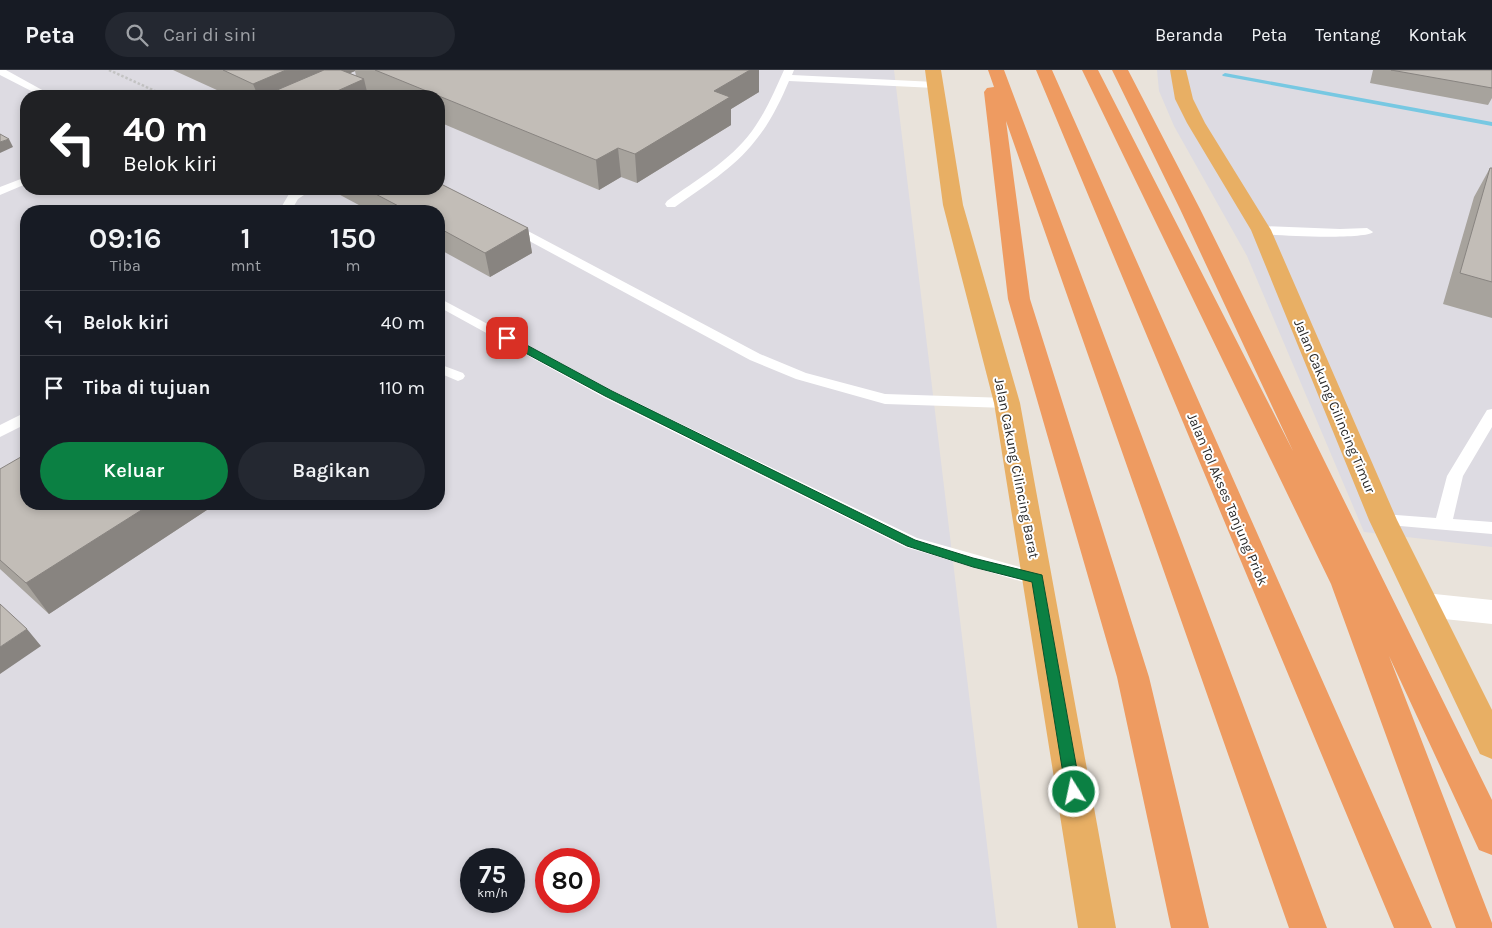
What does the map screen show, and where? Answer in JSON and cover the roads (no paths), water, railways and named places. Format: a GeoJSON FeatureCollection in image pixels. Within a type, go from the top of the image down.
{"type":"FeatureCollection","features":[{"type":"Feature","properties":{"kind":"highway"},"geometry":{"type":"LineString","coordinates":[[990,70],[1019,299],[1133,678],[1190,928]]}},
{"type":"Feature","properties":{"kind":"highway"},"geometry":{"type":"LineString","coordinates":[[996,70],[1308,928]]}},
{"type":"Feature","properties":{"kind":"highway","name":"Jalan Tol Akses Tanjung Priok"},"geometry":{"type":"LineString","coordinates":[[1044,70],[1413,928]]}},
{"type":"Feature","properties":{"kind":"highway"},"geometry":{"type":"LineString","coordinates":[[1090,70],[1346,584],[1475,928]]}},
{"type":"Feature","properties":{"kind":"highway"},"geometry":{"type":"LineString","coordinates":[[1120,70],[1194,218],[1492,838]]}},
{"type":"Feature","properties":{"kind":"highway","name":"Jalan Cakung Cilincing Timur"},"geometry":{"type":"LineString","coordinates":[[1178,70],[1184,99],[1196,123],[1261,230],[1383,520],[1492,744]]}},
{"type":"Feature","properties":{"kind":"highway","name":"Jalan Cakung Cilincing Barat"},"geometry":{"type":"LineString","coordinates":[[929,80],[953,204],[1007,403],[1096,928]]}},
{"type":"Feature","properties":{"kind":"street"},"geometry":{"type":"LineString","coordinates":[[1425,605],[1492,612]]}},
{"type":"Feature","properties":{"kind":"lane"},"geometry":{"type":"LineString","coordinates":[[0,71],[36,90]]}},
{"type":"Feature","properties":{"kind":"lane"},"geometry":{"type":"LineString","coordinates":[[671,204],[724,165],[749,142],[771,108],[787,74],[822,80],[929,80]]}},
{"type":"Feature","properties":{"kind":"lane"},"geometry":{"type":"LineString","coordinates":[[0,191],[20,183]]}},
{"type":"Feature","properties":{"kind":"lane"},"geometry":{"type":"LineString","coordinates":[[288,205],[292,197],[296,195]]}},
{"type":"Feature","properties":{"kind":"lane"},"geometry":{"type":"LineString","coordinates":[[500,220],[755,357],[801,376],[885,399],[1007,403]]}},
{"type":"Feature","properties":{"kind":"lane"},"geometry":{"type":"LineString","coordinates":[[1261,230],[1340,233],[1367,232]]}},
{"type":"Feature","properties":{"kind":"lane"},"geometry":{"type":"LineString","coordinates":[[445,305],[608,394],[911,543],[1038,579]]}},
{"type":"Feature","properties":{"kind":"lane"},"geometry":{"type":"LineString","coordinates":[[445,371],[458,376]]}},
{"type":"Feature","properties":{"kind":"lane"},"geometry":{"type":"LineString","coordinates":[[1442,524],[1455,476],[1492,414]]}},
{"type":"Feature","properties":{"kind":"lane"},"geometry":{"type":"LineString","coordinates":[[0,432],[20,420]]}},
{"type":"Feature","properties":{"kind":"lane"},"geometry":{"type":"LineString","coordinates":[[1383,520],[1492,528]]}},
{"type":"Feature","properties":{"kind":"waterway"},"geometry":{"type":"LineString","coordinates":[[1225,75],[1492,124]]}}]}
